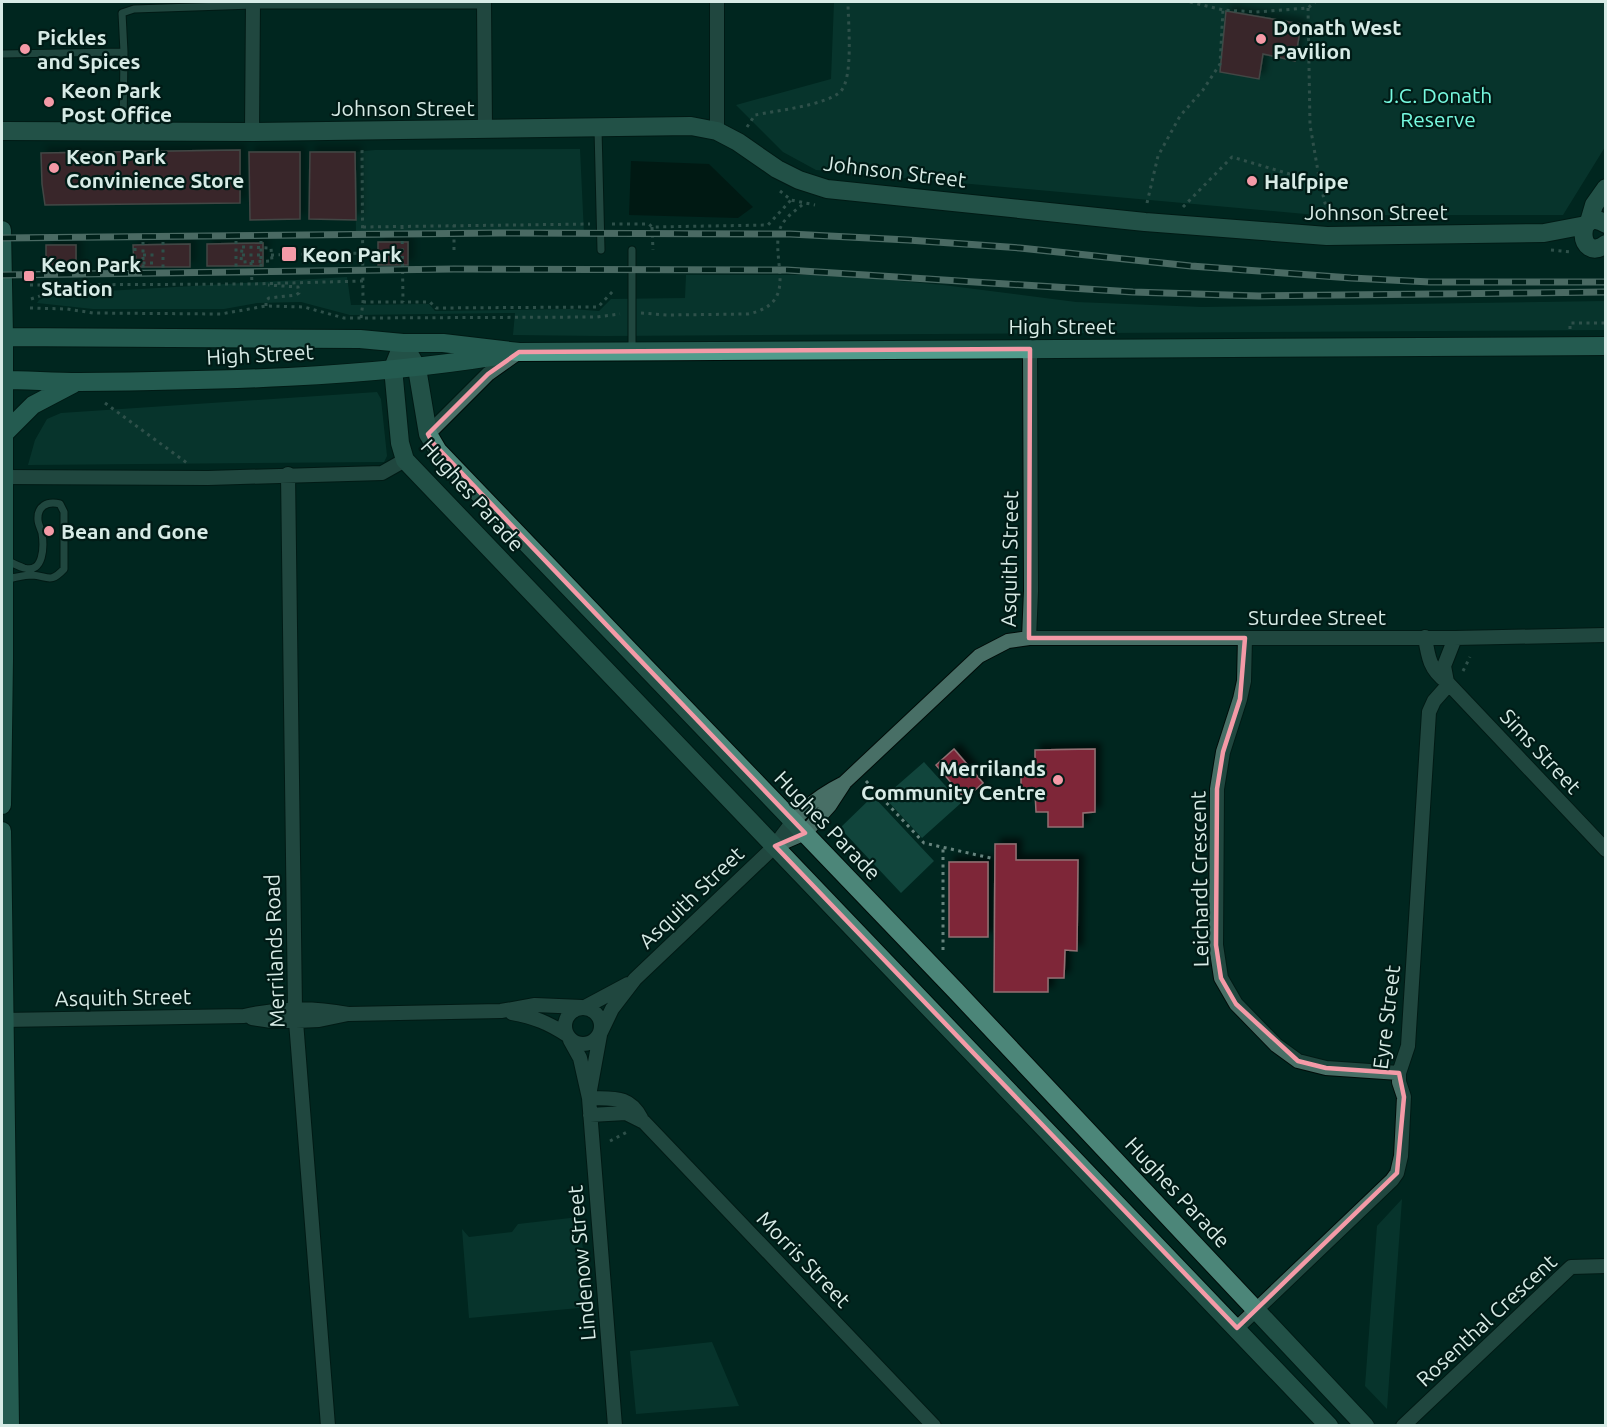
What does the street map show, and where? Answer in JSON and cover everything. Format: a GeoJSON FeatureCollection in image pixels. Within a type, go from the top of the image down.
{"type":"FeatureCollection","features":[{"type":"Feature","properties":{"kind":"main road"},"geometry":{"type":"LineString","coordinates":[[2,230],[4,580],[2,805]]}},
{"type":"Feature","properties":{"kind":"main road","name":"High Street"},"geometry":{"type":"LineString","coordinates":[[3,337],[351,339],[443,343],[519,352],[1605,346]]}},
{"type":"Feature","properties":{"kind":"main road","name":"High Street"},"geometry":{"type":"LineString","coordinates":[[3,380],[77,382],[242,378],[417,368],[519,352]]}},
{"type":"Feature","properties":{"kind":"main road"},"geometry":{"type":"LineString","coordinates":[[3,435],[33,405],[77,382]]}},
{"type":"Feature","properties":{"kind":"main road"},"geometry":{"type":"LineString","coordinates":[[2,831],[4,1216],[10,1425]]}},
{"type":"Feature","properties":{"kind":"street"},"geometry":{"type":"LineString","coordinates":[[717,2],[717,131]]}},
{"type":"Feature","properties":{"kind":"street"},"geometry":{"type":"LineString","coordinates":[[252,132],[253,3]]}},
{"type":"Feature","properties":{"kind":"street"},"geometry":{"type":"LineString","coordinates":[[484,3],[485,130]]}},
{"type":"Feature","properties":{"kind":"street","name":"Johnson Street"},"geometry":{"type":"LineString","coordinates":[[2,131],[252,132],[691,126],[717,131],[738,142],[777,169],[799,180],[827,189],[1145,222],[1327,237],[1544,233],[1593,224]]}},
{"type":"Feature","properties":{"kind":"street"},"geometry":{"type":"LineString","coordinates":[[1586,244],[1582,234],[1593,224],[1594,206],[1605,188]]}},
{"type":"Feature","properties":{"kind":"street","name":"Johnson Street"},"geometry":{"type":"LineString","coordinates":[[1544,233],[1597,248],[1605,244]]}},
{"type":"Feature","properties":{"kind":"street","name":"Hughes Parade"},"geometry":{"type":"LineString","coordinates":[[404,343],[417,368],[428,434],[438,451],[956,991],[1365,1425]]}},
{"type":"Feature","properties":{"kind":"street","name":"Hughes Parade"},"geometry":{"type":"LineString","coordinates":[[404,343],[393,369],[400,443],[405,459],[1329,1425]]}},
{"type":"Feature","properties":{"kind":"street","name":"Asquith Street"},"geometry":{"type":"LineString","coordinates":[[600,1034],[612,1009],[635,979],[798,827],[824,793],[845,782],[979,656],[1008,641],[1029,638],[1031,591],[1030,349]]}},
{"type":"Feature","properties":{"kind":"street"},"geometry":{"type":"LineString","coordinates":[[428,434],[488,374],[519,352]]}},
{"type":"Feature","properties":{"kind":"street"},"geometry":{"type":"LineString","coordinates":[[3,477],[207,478],[382,473],[405,459]]}},
{"type":"Feature","properties":{"kind":"street","name":"Merrilands Road"},"geometry":{"type":"LineString","coordinates":[[288,474],[295,1015],[327,1425]]}},
{"type":"Feature","properties":{"kind":"street"},"geometry":{"type":"LineString","coordinates":[[456,512],[476,491]]}},
{"type":"Feature","properties":{"kind":"street","name":"Sturdee Street"},"geometry":{"type":"LineString","coordinates":[[1029,638],[1455,638],[1605,635]]}},
{"type":"Feature","properties":{"kind":"street","name":"Leichardt Crescent"},"geometry":{"type":"LineString","coordinates":[[1245,638],[1245,668],[1240,699],[1223,752],[1217,789],[1216,945],[1221,978],[1236,1004],[1276,1045],[1298,1061],[1326,1068],[1399,1073]]}},
{"type":"Feature","properties":{"kind":"street","name":"Sims Street"},"geometry":{"type":"LineString","coordinates":[[1425,638],[1431,664],[1436,674],[1448,683],[1605,850]]}},
{"type":"Feature","properties":{"kind":"street"},"geometry":{"type":"LineString","coordinates":[[1448,683],[1444,666],[1455,638]]}},
{"type":"Feature","properties":{"kind":"street","name":"Eyre Street"},"geometry":{"type":"LineString","coordinates":[[1237,1328],[1392,1180],[1396,1173],[1401,1156],[1404,1097],[1399,1082],[1399,1073],[1408,1046],[1429,712],[1434,701],[1448,683]]}},
{"type":"Feature","properties":{"kind":"street","name":"Asquith Street"},"geometry":{"type":"LineString","coordinates":[[3,1020],[244,1016],[272,1021],[295,1015],[319,1020],[348,1014],[501,1011],[535,1005],[584,1007],[635,979]]}},
{"type":"Feature","properties":{"kind":"street"},"geometry":{"type":"LineString","coordinates":[[934,1012],[956,991]]}},
{"type":"Feature","properties":{"kind":"street"},"geometry":{"type":"LineString","coordinates":[[584,1007],[599,1016],[602,1027],[596,1039],[580,1044],[569,1038],[565,1023],[570,1012],[584,1007]]}},
{"type":"Feature","properties":{"kind":"street","name":"Asquith Street"},"geometry":{"type":"LineString","coordinates":[[501,1011],[533,1016],[549,1023],[569,1038]]}},
{"type":"Feature","properties":{"kind":"street","name":"Lindenow Street"},"geometry":{"type":"LineString","coordinates":[[589,1098],[600,1034]]}},
{"type":"Feature","properties":{"kind":"street","name":"Lindenow Street"},"geometry":{"type":"LineString","coordinates":[[569,1038],[580,1058],[589,1098],[615,1425]]}},
{"type":"Feature","properties":{"kind":"street","name":"Morris Street"},"geometry":{"type":"LineString","coordinates":[[589,1098],[618,1099],[636,1108],[644,1122],[934,1425]]}},
{"type":"Feature","properties":{"kind":"street","name":"Morris Street"},"geometry":{"type":"LineString","coordinates":[[590,1115],[626,1113],[644,1122]]}},
{"type":"Feature","properties":{"kind":"street","name":"Rosenthal Crescent"},"geometry":{"type":"LineString","coordinates":[[1403,1425],[1571,1267],[1605,1266]]}},
{"type":"Feature","properties":{"kind":"lane"},"geometry":{"type":"LineString","coordinates":[[123,132],[122,13],[134,9],[253,3],[484,3]]}},
{"type":"Feature","properties":{"kind":"lane"},"geometry":{"type":"LineString","coordinates":[[2,54],[124,52]]}},
{"type":"Feature","properties":{"kind":"lane"},"geometry":{"type":"LineString","coordinates":[[598,128],[601,250]]}},
{"type":"Feature","properties":{"kind":"lane"},"geometry":{"type":"LineString","coordinates":[[632,250],[632,352]]}},
{"type":"Feature","properties":{"kind":"lane"},"geometry":{"type":"LineString","coordinates":[[3,558],[27,569],[39,564],[42,555],[39,510],[45,504],[53,502],[60,504],[64,512],[64,569],[58,576],[50,579],[32,575],[4,580]]}},
{"type":"Feature","properties":{"kind":"path"},"geometry":{"type":"LineString","coordinates":[[749,123],[755,115],[825,101],[841,92],[848,76],[848,2]]}},
{"type":"Feature","properties":{"kind":"path"},"geometry":{"type":"LineString","coordinates":[[1190,2],[1223,10],[1256,12],[1308,8],[1315,2]]}},
{"type":"Feature","properties":{"kind":"path"},"geometry":{"type":"LineString","coordinates":[[1308,8],[1310,125],[1329,219]]}},
{"type":"Feature","properties":{"kind":"path"},"geometry":{"type":"LineString","coordinates":[[1148,203],[1158,156],[1180,116],[1203,90],[1220,64],[1223,10]]}},
{"type":"Feature","properties":{"kind":"path"},"geometry":{"type":"LineString","coordinates":[[361,318],[363,302],[362,130]]}},
{"type":"Feature","properties":{"kind":"path"},"geometry":{"type":"LineString","coordinates":[[1183,207],[1232,157],[1320,183]]}},
{"type":"Feature","properties":{"kind":"path"},"geometry":{"type":"LineString","coordinates":[[608,224],[650,224],[652,227],[768,225],[791,200]]}},
{"type":"Feature","properties":{"kind":"path"},"geometry":{"type":"LineString","coordinates":[[363,227],[592,224]]}},
{"type":"Feature","properties":{"kind":"path"},"geometry":{"type":"LineString","coordinates":[[454,225],[454,250]]}},
{"type":"Feature","properties":{"kind":"path"},"geometry":{"type":"LineString","coordinates":[[402,226],[403,302]]}},
{"type":"Feature","properties":{"kind":"path"},"geometry":{"type":"LineString","coordinates":[[652,227],[653,250]]}},
{"type":"Feature","properties":{"kind":"path"},"geometry":{"type":"LineString","coordinates":[[236,241],[236,268]]}},
{"type":"Feature","properties":{"kind":"path"},"geometry":{"type":"LineString","coordinates":[[261,241],[261,267]]}},
{"type":"Feature","properties":{"kind":"path"},"geometry":{"type":"LineString","coordinates":[[142,242],[143,268]]}},
{"type":"Feature","properties":{"kind":"path"},"geometry":{"type":"LineString","coordinates":[[163,242],[163,268]]}},
{"type":"Feature","properties":{"kind":"path"},"geometry":{"type":"LineString","coordinates":[[242,247],[271,248],[272,255],[272,261],[242,262],[242,247]]}},
{"type":"Feature","properties":{"kind":"path"},"geometry":{"type":"LineString","coordinates":[[135,248],[135,263],[157,263]]}},
{"type":"Feature","properties":{"kind":"path"},"geometry":{"type":"LineString","coordinates":[[272,255],[363,253]]}},
{"type":"Feature","properties":{"kind":"path"},"geometry":{"type":"LineString","coordinates":[[142,255],[157,255]]}},
{"type":"Feature","properties":{"kind":"path"},"geometry":{"type":"LineString","coordinates":[[242,255],[261,255]]}},
{"type":"Feature","properties":{"kind":"path"},"geometry":{"type":"LineString","coordinates":[[251,262],[251,284]]}},
{"type":"Feature","properties":{"kind":"path"},"geometry":{"type":"LineString","coordinates":[[30,285],[363,281]]}},
{"type":"Feature","properties":{"kind":"path"},"geometry":{"type":"LineString","coordinates":[[251,284],[298,287],[296,295],[269,298],[266,300],[266,306]]}},
{"type":"Feature","properties":{"kind":"path"},"geometry":{"type":"LineString","coordinates":[[31,299],[71,285]]}},
{"type":"Feature","properties":{"kind":"path"},"geometry":{"type":"LineString","coordinates":[[363,302],[430,302],[436,308],[598,307],[615,289]]}},
{"type":"Feature","properties":{"kind":"path"},"geometry":{"type":"LineString","coordinates":[[30,309],[221,314],[266,306],[304,307],[344,318],[417,318]]}},
{"type":"Feature","properties":{"kind":"path"},"geometry":{"type":"LineString","coordinates":[[105,403],[207,478]]}},
{"type":"Feature","properties":{"kind":"path"},"geometry":{"type":"LineString","coordinates":[[1463,671],[1470,657]]}},
{"type":"Feature","properties":{"kind":"path"},"geometry":{"type":"LineString","coordinates":[[857,771],[924,843],[995,859]]}},
{"type":"Feature","properties":{"kind":"path"},"geometry":{"type":"LineString","coordinates":[[943,847],[943,950]]}},
{"type":"Feature","properties":{"kind":"path"},"geometry":{"type":"LineString","coordinates":[[610,1141],[630,1130]]}},
{"type":"Feature","properties":{"kind":"highlighted area"},"geometry":{"type":"Polygon","coordinates":[[[1030,349],[1029,638],[1245,638],[1240,699],[1223,752],[1217,789],[1216,945],[1221,978],[1236,1004],[1298,1061],[1326,1068],[1399,1073],[1404,1097],[1397,1173],[1237,1328],[775,846],[805,833],[432,442],[428,434],[488,374],[519,352],[1030,349]]]}},
{"type":"Feature","properties":{"kind":"green space","name":"J.C. Donath Reserve"},"geometry":{"type":"Polygon","coordinates":[[[834,2],[1605,2],[1605,147],[1563,215],[1316,215],[816,170],[783,152],[736,105],[831,79],[834,2]]]}},
{"type":"Feature","properties":{"kind":"green space"},"geometry":{"type":"Polygon","coordinates":[[[580,149],[584,234],[356,237],[355,152],[580,149]]]}},
{"type":"Feature","properties":{"kind":"green space"},"geometry":{"type":"Polygon","coordinates":[[[686,275],[833,275],[943,285],[1076,302],[1202,307],[1605,301],[1606,330],[513,335],[515,313],[350,315],[301,302],[257,303],[224,309],[93,309],[37,303],[55,294],[347,277],[351,305],[429,304],[435,311],[571,309],[599,311],[611,299],[685,298],[686,275]]]}},
{"type":"Feature","properties":{"kind":"green space"},"geometry":{"type":"Polygon","coordinates":[[[377,392],[381,399],[387,456],[384,462],[28,465],[35,440],[47,419],[61,413],[377,392]]]}},
{"type":"Feature","properties":{"kind":"green space"},"geometry":{"type":"Polygon","coordinates":[[[924,762],[961,803],[922,838],[884,797],[924,762]]]}},
{"type":"Feature","properties":{"kind":"green space"},"geometry":{"type":"Polygon","coordinates":[[[873,796],[934,861],[901,893],[840,828],[873,796]]]}},
{"type":"Feature","properties":{"kind":"green space"},"geometry":{"type":"Polygon","coordinates":[[[1402,1199],[1387,1409],[1365,1386],[1377,1226],[1402,1199]]]}},
{"type":"Feature","properties":{"kind":"green space"},"geometry":{"type":"Polygon","coordinates":[[[579,1217],[590,1307],[469,1318],[462,1229],[469,1237],[512,1232],[518,1224],[579,1217]]]}},
{"type":"Feature","properties":{"kind":"green space"},"geometry":{"type":"Polygon","coordinates":[[[712,1342],[739,1406],[636,1414],[630,1351],[712,1342]]]}},
{"type":"Feature","properties":{"kind":"shaded area"},"geometry":{"type":"Polygon","coordinates":[[[631,161],[709,164],[753,207],[738,218],[629,215],[631,161]]]}},
{"type":"Feature","properties":{"kind":"building","name":"Donath West Pavilion"},"geometry":{"type":"Polygon","coordinates":[[[1226,11],[1301,24],[1295,61],[1263,54],[1259,79],[1220,72],[1226,11]]]}},
{"type":"Feature","properties":{"kind":"building"},"geometry":{"type":"Polygon","coordinates":[[[240,150],[240,203],[45,205],[41,153],[240,150]]]}},
{"type":"Feature","properties":{"kind":"building"},"geometry":{"type":"Polygon","coordinates":[[[249,152],[300,152],[300,219],[250,220],[249,152]]]}},
{"type":"Feature","properties":{"kind":"building"},"geometry":{"type":"Polygon","coordinates":[[[310,152],[355,152],[356,220],[309,219],[310,152]]]}},
{"type":"Feature","properties":{"kind":"building"},"geometry":{"type":"Polygon","coordinates":[[[378,242],[408,242],[408,265],[378,265],[378,242]]]}},
{"type":"Feature","properties":{"kind":"building"},"geometry":{"type":"Polygon","coordinates":[[[263,243],[263,266],[207,266],[207,244],[263,243]]]}},
{"type":"Feature","properties":{"kind":"building"},"geometry":{"type":"Polygon","coordinates":[[[190,244],[190,267],[134,267],[133,245],[190,244]]]}},
{"type":"Feature","properties":{"kind":"building"},"geometry":{"type":"Polygon","coordinates":[[[46,245],[76,245],[76,267],[46,267],[46,245]]]}},
{"type":"Feature","properties":{"kind":"building"},"geometry":{"type":"Polygon","coordinates":[[[954,749],[983,783],[965,799],[936,765],[954,749]]]}},
{"type":"Feature","properties":{"kind":"building","name":"Merrilands Community Centre"},"geometry":{"type":"Polygon","coordinates":[[[1095,749],[1095,812],[1083,813],[1083,827],[1048,827],[1048,812],[1036,812],[1035,792],[1021,792],[1021,767],[1035,767],[1035,750],[1095,749]]]}},
{"type":"Feature","properties":{"kind":"building"},"geometry":{"type":"Polygon","coordinates":[[[995,844],[1016,844],[1016,860],[1078,860],[1077,951],[1065,950],[1064,978],[1048,978],[1048,992],[994,992],[995,844]]]}},
{"type":"Feature","properties":{"kind":"building"},"geometry":{"type":"Polygon","coordinates":[[[949,862],[988,862],[988,937],[949,937],[949,862]]]}},
{"type":"Feature","properties":{"kind":"railway"},"geometry":{"type":"LineString","coordinates":[[2,238],[500,233],[790,234],[1020,248],[1191,266],[1351,278],[1430,282],[1606,282]]}},
{"type":"Feature","properties":{"kind":"railway"},"geometry":{"type":"LineString","coordinates":[[2,275],[454,269],[787,270],[1133,292],[1259,296],[1606,292]]}},
{"type":"Feature","properties":{"kind":"place","name":"Donath West Pavilion"},"geometry":{"type":"Point","coordinates":[1261,39]}},
{"type":"Feature","properties":{"kind":"place","name":"Pickles and Spices"},"geometry":{"type":"Point","coordinates":[25,49]}},
{"type":"Feature","properties":{"kind":"place","name":"Keon Park Post Office"},"geometry":{"type":"Point","coordinates":[49,102]}},
{"type":"Feature","properties":{"kind":"place","name":"Keon Park Convinience Store"},"geometry":{"type":"Point","coordinates":[54,168]}},
{"type":"Feature","properties":{"kind":"place","name":"Halfpipe"},"geometry":{"type":"Point","coordinates":[1252,181]}},
{"type":"Feature","properties":{"kind":"place","name":"Keon Park"},"geometry":{"type":"Point","coordinates":[289,254]}},
{"type":"Feature","properties":{"kind":"place","name":"Keon Park Station"},"geometry":{"type":"Point","coordinates":[29,276]}},
{"type":"Feature","properties":{"kind":"place","name":"Bean and Gone"},"geometry":{"type":"Point","coordinates":[49,531]}},
{"type":"Feature","properties":{"kind":"place","name":"Merrilands Community Centre"},"geometry":{"type":"Point","coordinates":[1058,780]}}]}
